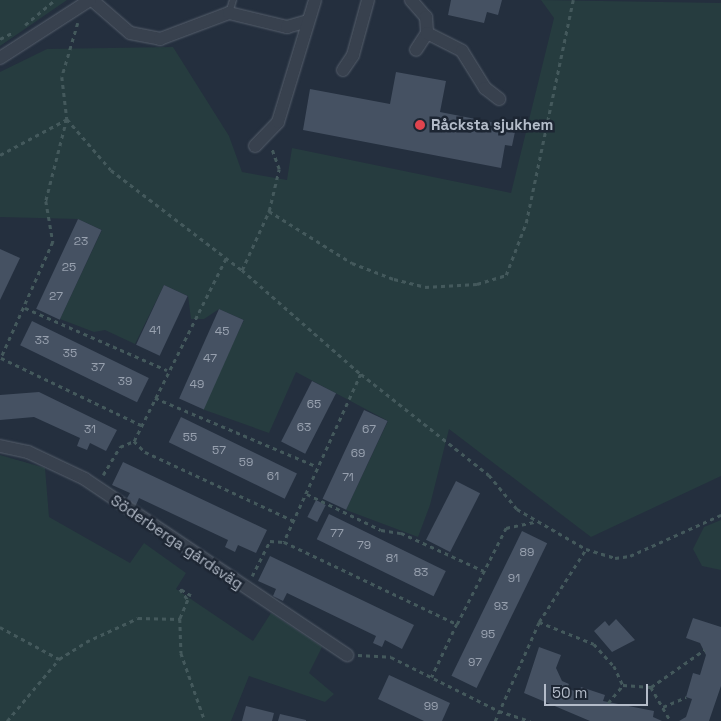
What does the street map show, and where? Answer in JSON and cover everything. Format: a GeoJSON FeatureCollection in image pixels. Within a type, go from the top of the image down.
{"type":"FeatureCollection","features":[{"type":"Feature","properties":{"kind":"street"},"geometry":{"type":"LineString","coordinates":[[0,58],[72,10],[91,0],[130,33],[160,39],[229,14],[287,27],[305,22]]}},
{"type":"Feature","properties":{"kind":"street"},"geometry":{"type":"LineString","coordinates":[[255,146],[278,122],[305,22],[315,0]]}},
{"type":"Feature","properties":{"kind":"street"},"geometry":{"type":"LineString","coordinates":[[343,70],[353,55],[368,0]]}},
{"type":"Feature","properties":{"kind":"street"},"geometry":{"type":"LineString","coordinates":[[411,0],[426,17],[427,33],[416,50]]}},
{"type":"Feature","properties":{"kind":"street"},"geometry":{"type":"LineString","coordinates":[[427,33],[462,52],[485,88],[499,99]]}},
{"type":"Feature","properties":{"kind":"street","name":"Söderberga gårdsväg"},"geometry":{"type":"LineString","coordinates":[[0,446],[36,456],[95,487],[346,654]]}},
{"type":"Feature","properties":{"kind":"lane"},"geometry":{"type":"LineString","coordinates":[[229,14],[233,0]]}},
{"type":"Feature","properties":{"kind":"path"},"geometry":{"type":"LineString","coordinates":[[0,39],[55,0]]}},
{"type":"Feature","properties":{"kind":"path"},"geometry":{"type":"LineString","coordinates":[[269,211],[352,263],[394,279],[425,287],[477,284],[506,275],[526,223],[573,0]]}},
{"type":"Feature","properties":{"kind":"path"},"geometry":{"type":"LineString","coordinates":[[72,10],[78,23],[62,77],[67,119],[46,201],[53,242],[1,358],[141,425]]}},
{"type":"Feature","properties":{"kind":"path"},"geometry":{"type":"LineString","coordinates":[[0,155],[67,119]]}},
{"type":"Feature","properties":{"kind":"path"},"geometry":{"type":"LineString","coordinates":[[67,119],[111,170],[242,270],[361,374],[489,475],[517,509],[535,522],[586,549],[615,558],[630,556],[721,514]]}},
{"type":"Feature","properties":{"kind":"path"},"geometry":{"type":"LineString","coordinates":[[242,270],[269,211],[279,169],[267,134]]}},
{"type":"Feature","properties":{"kind":"path"},"geometry":{"type":"LineString","coordinates":[[95,487],[120,447],[134,441],[168,370],[226,258]]}},
{"type":"Feature","properties":{"kind":"path"},"geometry":{"type":"LineString","coordinates":[[24,308],[168,370]]}},
{"type":"Feature","properties":{"kind":"path"},"geometry":{"type":"LineString","coordinates":[[284,542],[307,494],[316,466],[361,374]]}},
{"type":"Feature","properties":{"kind":"path"},"geometry":{"type":"LineString","coordinates":[[155,398],[316,466]]}},
{"type":"Feature","properties":{"kind":"path"},"geometry":{"type":"LineString","coordinates":[[134,441],[145,452],[294,521]]}},
{"type":"Feature","properties":{"kind":"path"},"geometry":{"type":"LineString","coordinates":[[307,494],[381,530],[401,533],[484,571]]}},
{"type":"Feature","properties":{"kind":"path"},"geometry":{"type":"LineString","coordinates":[[432,677],[506,528],[535,522]]}},
{"type":"Feature","properties":{"kind":"path"},"geometry":{"type":"LineString","coordinates":[[246,587],[270,541],[284,542],[457,624]]}},
{"type":"Feature","properties":{"kind":"path"},"geometry":{"type":"LineString","coordinates":[[494,721],[539,622],[586,549]]}},
{"type":"Feature","properties":{"kind":"path"},"geometry":{"type":"LineString","coordinates":[[190,596],[180,590],[188,600],[180,620],[186,677],[205,721]]}},
{"type":"Feature","properties":{"kind":"path"},"geometry":{"type":"LineString","coordinates":[[7,721],[59,659],[112,627],[138,618],[180,620]]}},
{"type":"Feature","properties":{"kind":"path"},"geometry":{"type":"LineString","coordinates":[[539,622],[594,644],[614,666],[623,685]]}},
{"type":"Feature","properties":{"kind":"path"},"geometry":{"type":"LineString","coordinates":[[0,627],[59,659]]}},
{"type":"Feature","properties":{"kind":"path"},"geometry":{"type":"LineString","coordinates":[[623,685],[651,687],[704,650]]}},
{"type":"Feature","properties":{"kind":"path"},"geometry":{"type":"LineString","coordinates":[[346,654],[391,657],[498,711],[530,721]]}},
{"type":"Feature","properties":{"kind":"path"},"geometry":{"type":"LineString","coordinates":[[608,703],[623,685]]}},
{"type":"Feature","properties":{"kind":"path"},"geometry":{"type":"LineString","coordinates":[[651,687],[671,721]]}},
{"type":"Feature","properties":{"kind":"path"},"geometry":{"type":"LineString","coordinates":[[663,707],[686,696]]}},
{"type":"Feature","properties":{"kind":"green space"},"geometry":{"type":"Polygon","coordinates":[[[0,0],[67,0],[0,46],[0,0]]]}},
{"type":"Feature","properties":{"kind":"green space"},"geometry":{"type":"Polygon","coordinates":[[[541,0],[721,3],[721,476],[591,537],[449,429],[430,505],[418,537],[346,510],[388,421],[296,372],[269,433],[202,409],[244,320],[219,309],[204,319],[191,319],[188,296],[164,285],[135,344],[105,330],[94,332],[60,319],[102,230],[78,219],[0,217],[0,72],[47,49],[173,47],[229,136],[242,172],[287,180],[292,148],[511,193],[554,18],[541,0]]]}},
{"type":"Feature","properties":{"kind":"green space"},"geometry":{"type":"Polygon","coordinates":[[[0,455],[45,468],[49,517],[130,563],[144,543],[186,573],[176,589],[253,641],[271,613],[322,647],[309,673],[334,694],[325,702],[249,676],[231,721],[0,721],[0,455]]]}},
{"type":"Feature","properties":{"kind":"green space"},"geometry":{"type":"Polygon","coordinates":[[[721,520],[721,570],[702,566],[693,549],[704,527],[721,520]]]}},
{"type":"Feature","properties":{"kind":"building"},"geometry":{"type":"Polygon","coordinates":[[[451,0],[502,0],[498,15],[487,12],[484,23],[448,15],[451,0]]]}},
{"type":"Feature","properties":{"kind":"building"},"geometry":{"type":"Polygon","coordinates":[[[396,72],[446,81],[440,112],[516,127],[512,146],[505,145],[501,168],[303,130],[310,89],[390,104],[396,72]]]}},
{"type":"Feature","properties":{"kind":"building"},"geometry":{"type":"Polygon","coordinates":[[[78,219],[102,230],[60,320],[36,309],[78,219]]]}},
{"type":"Feature","properties":{"kind":"building"},"geometry":{"type":"Polygon","coordinates":[[[0,249],[20,258],[0,300],[0,249]]]}},
{"type":"Feature","properties":{"kind":"building"},"geometry":{"type":"Polygon","coordinates":[[[164,285],[188,296],[160,356],[136,345],[164,285]]]}},
{"type":"Feature","properties":{"kind":"building"},"geometry":{"type":"Polygon","coordinates":[[[219,309],[244,320],[204,410],[179,399],[219,309]]]}},
{"type":"Feature","properties":{"kind":"building"},"geometry":{"type":"Polygon","coordinates":[[[32,321],[149,378],[137,402],[20,345],[32,321]]]}},
{"type":"Feature","properties":{"kind":"building"},"geometry":{"type":"Polygon","coordinates":[[[312,381],[336,393],[305,454],[281,442],[312,381]]]}},
{"type":"Feature","properties":{"kind":"building"},"geometry":{"type":"Polygon","coordinates":[[[39,392],[117,430],[106,451],[90,443],[87,450],[77,446],[80,438],[34,417],[0,420],[0,395],[39,392]]]}},
{"type":"Feature","properties":{"kind":"building"},"geometry":{"type":"Polygon","coordinates":[[[364,410],[388,421],[346,510],[323,499],[364,410]]]}},
{"type":"Feature","properties":{"kind":"building"},"geometry":{"type":"Polygon","coordinates":[[[181,417],[297,474],[285,499],[169,442],[181,417]]]}},
{"type":"Feature","properties":{"kind":"building"},"geometry":{"type":"Polygon","coordinates":[[[123,462],[267,530],[256,553],[238,545],[235,552],[225,547],[228,540],[139,498],[136,505],[126,500],[130,493],[112,485],[123,462]]]}},
{"type":"Feature","properties":{"kind":"building"},"geometry":{"type":"Polygon","coordinates":[[[456,481],[480,493],[450,552],[426,540],[456,481]]]}},
{"type":"Feature","properties":{"kind":"building"},"geometry":{"type":"Polygon","coordinates":[[[316,500],[326,505],[317,522],[307,517],[316,500]]]}},
{"type":"Feature","properties":{"kind":"building"},"geometry":{"type":"Polygon","coordinates":[[[329,514],[446,571],[434,596],[317,539],[329,514]]]}},
{"type":"Feature","properties":{"kind":"building"},"geometry":{"type":"Polygon","coordinates":[[[522,531],[547,543],[477,688],[451,676],[522,531]]]}},
{"type":"Feature","properties":{"kind":"building"},"geometry":{"type":"Polygon","coordinates":[[[270,556],[414,625],[402,649],[385,640],[382,647],[373,643],[376,636],[287,593],[283,601],[273,596],[276,589],[258,581],[270,556]]]}},
{"type":"Feature","properties":{"kind":"building"},"geometry":{"type":"Polygon","coordinates":[[[693,618],[721,627],[721,686],[709,721],[679,721],[686,717],[692,699],[686,697],[693,673],[700,675],[706,655],[700,643],[686,638],[693,618]]]}},
{"type":"Feature","properties":{"kind":"building"},"geometry":{"type":"Polygon","coordinates":[[[616,619],[635,640],[612,652],[594,631],[605,621],[609,626],[616,619]]]}},
{"type":"Feature","properties":{"kind":"building"},"geometry":{"type":"Polygon","coordinates":[[[539,647],[561,655],[556,668],[562,681],[569,684],[567,688],[579,693],[581,687],[605,695],[603,701],[654,711],[653,717],[662,721],[590,721],[524,693],[539,647]]]}},
{"type":"Feature","properties":{"kind":"building"},"geometry":{"type":"Polygon","coordinates":[[[389,675],[450,703],[442,721],[424,721],[378,699],[389,675]]]}},
{"type":"Feature","properties":{"kind":"building"},"geometry":{"type":"Polygon","coordinates":[[[246,706],[274,713],[272,721],[242,721],[246,706]]]}},
{"type":"Feature","properties":{"kind":"building"},"geometry":{"type":"Polygon","coordinates":[[[280,714],[306,720],[306,721],[278,721],[280,714]]]}},
{"type":"Feature","properties":{"kind":"place","name":"Råcksta sjukhem"},"geometry":{"type":"Point","coordinates":[420,125]}}]}
